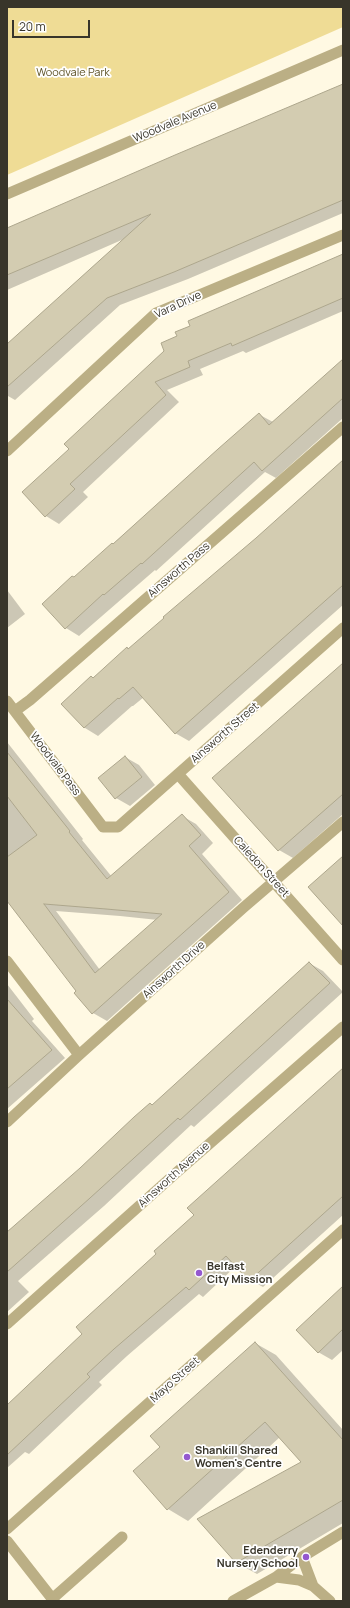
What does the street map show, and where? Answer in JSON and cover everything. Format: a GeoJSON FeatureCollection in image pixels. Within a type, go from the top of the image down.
{"type":"FeatureCollection","features":[{"type":"Feature","properties":{"kind":"street","name":"Woodvale Avenue"},"geometry":{"type":"LineString","coordinates":[[7,194],[343,50]]}},
{"type":"Feature","properties":{"kind":"street","name":"Vara Drive"},"geometry":{"type":"LineString","coordinates":[[7,451],[156,313],[343,234]]}},
{"type":"Feature","properties":{"kind":"street","name":"Ainsworth Pass"},"geometry":{"type":"LineString","coordinates":[[15,711],[30,700],[343,427]]}},
{"type":"Feature","properties":{"kind":"street","name":"Ainsworth Street"},"geometry":{"type":"LineString","coordinates":[[103,827],[118,827],[343,628]]}},
{"type":"Feature","properties":{"kind":"street","name":"Woodvale Pass"},"geometry":{"type":"LineString","coordinates":[[7,701],[103,827]]}},
{"type":"Feature","properties":{"kind":"street","name":"Caledon Street"},"geometry":{"type":"LineString","coordinates":[[178,774],[343,960]]}},
{"type":"Feature","properties":{"kind":"street","name":"Ainsworth Drive"},"geometry":{"type":"LineString","coordinates":[[7,1122],[79,1055],[274,881],[343,822]]}},
{"type":"Feature","properties":{"kind":"street"},"geometry":{"type":"LineString","coordinates":[[7,961],[79,1055]]}},
{"type":"Feature","properties":{"kind":"street","name":"Ainsworth Avenue"},"geometry":{"type":"LineString","coordinates":[[7,1324],[176,1173],[343,1027]]}},
{"type":"Feature","properties":{"kind":"street","name":"Mayo Street"},"geometry":{"type":"LineString","coordinates":[[7,1529],[341,1236]]}},
{"type":"Feature","properties":{"kind":"street"},"geometry":{"type":"LineString","coordinates":[[233,1601],[276,1577],[302,1557],[343,1532]]}},
{"type":"Feature","properties":{"kind":"street"},"geometry":{"type":"LineString","coordinates":[[7,1541],[53,1600],[122,1537]]}},
{"type":"Feature","properties":{"kind":"street"},"geometry":{"type":"LineString","coordinates":[[302,1557],[312,1586]]}},
{"type":"Feature","properties":{"kind":"street"},"geometry":{"type":"LineString","coordinates":[[276,1577],[300,1580],[312,1586],[330,1601]]}},
{"type":"Feature","properties":{"kind":"green space","name":"Woodvale Park"},"geometry":{"type":"Polygon","coordinates":[[[7,7],[343,7],[343,27],[7,175],[7,7]]]}},
{"type":"Feature","properties":{"kind":"building"},"geometry":{"type":"Polygon","coordinates":[[[343,84],[343,200],[174,272],[107,298],[7,387],[7,344],[151,214],[7,275],[7,228],[343,84]]]}},
{"type":"Feature","properties":{"kind":"building"},"geometry":{"type":"Polygon","coordinates":[[[343,254],[343,298],[232,346],[231,343],[188,361],[190,367],[155,382],[166,395],[70,484],[75,489],[45,517],[22,492],[69,449],[64,444],[164,351],[161,343],[177,336],[175,332],[190,326],[188,321],[343,254]]]}},
{"type":"Feature","properties":{"kind":"building"},"geometry":{"type":"Polygon","coordinates":[[[343,359],[343,398],[262,471],[254,462],[142,564],[141,563],[104,595],[103,594],[65,629],[42,604],[72,576],[74,577],[112,543],[113,544],[259,413],[269,425],[343,359]]]}},
{"type":"Feature","properties":{"kind":"building"},"geometry":{"type":"Polygon","coordinates":[[[343,460],[343,585],[175,734],[133,687],[84,728],[61,704],[91,676],[93,678],[127,647],[128,649],[164,618],[163,617],[256,538],[343,460]]]}},
{"type":"Feature","properties":{"kind":"building"},"geometry":{"type":"Polygon","coordinates":[[[343,663],[343,794],[278,851],[212,778],[343,663]]]}},
{"type":"Feature","properties":{"kind":"building"},"geometry":{"type":"Polygon","coordinates":[[[7,752],[107,879],[182,814],[201,835],[189,846],[229,892],[92,1014],[74,993],[76,991],[7,901],[7,857],[37,835],[7,796],[7,752]],[[44,904],[95,973],[162,914],[44,904]]]}},
{"type":"Feature","properties":{"kind":"building"},"geometry":{"type":"Polygon","coordinates":[[[125,756],[142,777],[115,799],[98,778],[125,756]]]}},
{"type":"Feature","properties":{"kind":"building"},"geometry":{"type":"Polygon","coordinates":[[[343,856],[343,926],[308,887],[343,856]]]}},
{"type":"Feature","properties":{"kind":"building"},"geometry":{"type":"Polygon","coordinates":[[[309,962],[330,983],[180,1120],[178,1118],[7,1272],[7,1232],[80,1168],[134,1117],[150,1103],[152,1105],[309,962]]]}},
{"type":"Feature","properties":{"kind":"building"},"geometry":{"type":"Polygon","coordinates":[[[7,999],[52,1050],[7,1089],[7,999]]]}},
{"type":"Feature","properties":{"kind":"building"},"geometry":{"type":"Polygon","coordinates":[[[343,1068],[343,1196],[249,1281],[226,1256],[189,1290],[186,1287],[114,1349],[87,1374],[90,1377],[7,1455],[7,1405],[82,1334],[76,1327],[156,1254],[154,1251],[194,1215],[187,1208],[343,1068]]]}},
{"type":"Feature","properties":{"kind":"building"},"geometry":{"type":"Polygon","coordinates":[[[343,1286],[343,1329],[318,1353],[296,1330],[343,1286]]]}},
{"type":"Feature","properties":{"kind":"building","name":"Shankill Shared Women's Centre"},"geometry":{"type":"Polygon","coordinates":[[[255,1342],[343,1440],[343,1500],[236,1563],[197,1519],[301,1462],[265,1422],[167,1510],[133,1471],[160,1447],[150,1436],[255,1342]]]}},
{"type":"Feature","properties":{"kind":"place","name":"Belfast City Mission"},"geometry":{"type":"Point","coordinates":[199,1273]}},
{"type":"Feature","properties":{"kind":"place","name":"Shankill Shared Women's Centre"},"geometry":{"type":"Point","coordinates":[187,1457]}},
{"type":"Feature","properties":{"kind":"place","name":"Edenderry Nursery School"},"geometry":{"type":"Point","coordinates":[306,1557]}}]}
